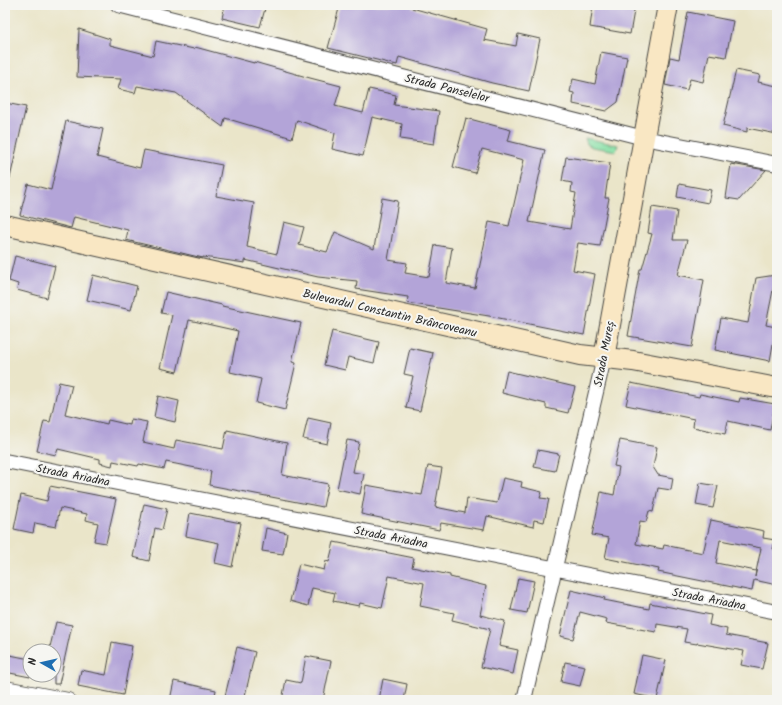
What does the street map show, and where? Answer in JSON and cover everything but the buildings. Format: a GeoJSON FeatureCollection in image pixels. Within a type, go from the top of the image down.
{"type":"FeatureCollection","features":[{"type":"Feature","properties":{"kind":"main road","name":"Strada Mureș"},"geometry":{"type":"LineString","coordinates":[[604,358],[668,5]]}},
{"type":"Feature","properties":{"kind":"main road","name":"Bulevardul Constantin Brâncoveanu"},"geometry":{"type":"LineString","coordinates":[[5,225],[580,355],[633,361],[777,388]]}},
{"type":"Feature","properties":{"kind":"street","name":"Strada Panselelor"},"geometry":{"type":"LineString","coordinates":[[118,5],[644,138],[777,164]]}},
{"type":"Feature","properties":{"kind":"street","name":"Strada Mureș"},"geometry":{"type":"LineString","coordinates":[[524,700],[604,358]]}},
{"type":"Feature","properties":{"kind":"street","name":"Strada Ariadna"},"geometry":{"type":"LineString","coordinates":[[5,461],[777,612]]}},
{"type":"Feature","properties":{"kind":"street"},"geometry":{"type":"LineString","coordinates":[[5,688],[68,700]]}},
{"type":"Feature","properties":{"kind":"green space"},"geometry":{"type":"Polygon","coordinates":[[[585,138],[618,145],[616,151],[592,147],[587,144],[585,138]]]}}]}
